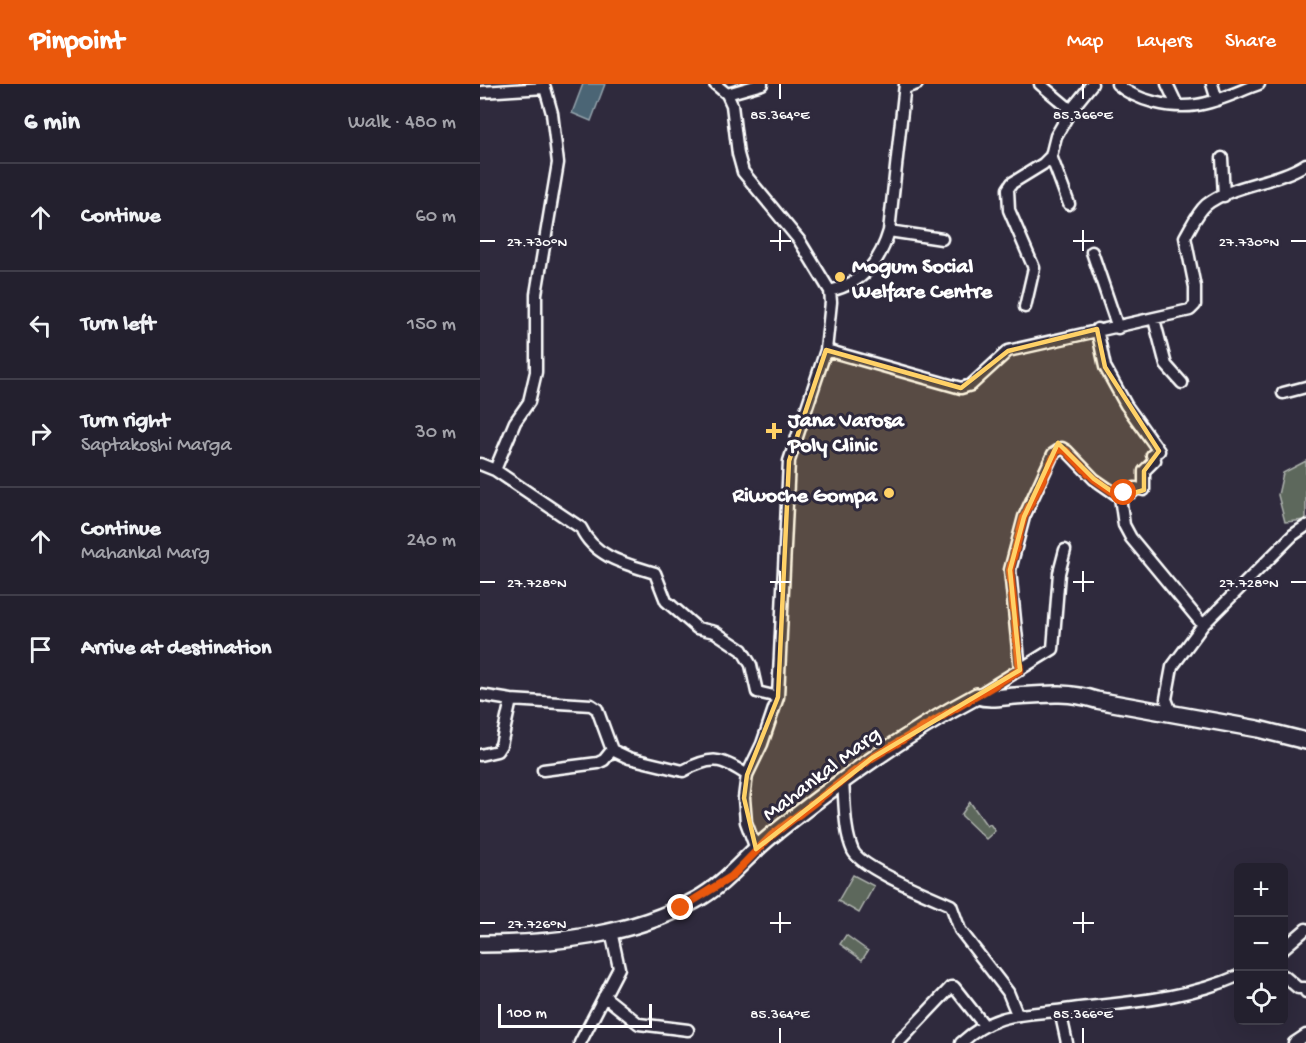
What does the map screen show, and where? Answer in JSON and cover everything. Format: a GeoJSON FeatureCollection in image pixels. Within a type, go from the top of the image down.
{"type":"FeatureCollection","features":[{"type":"Feature","properties":{"kind":"main road"},"geometry":{"type":"LineString","coordinates":[[977,696],[990,698],[1047,693],[1080,695],[1306,741]]}},
{"type":"Feature","properties":{"kind":"main road","name":"Mahankal Marg"},"geometry":{"type":"LineString","coordinates":[[480,944],[560,940],[611,931],[697,900],[731,877],[756,849],[872,758],[977,696]]}},
{"type":"Feature","properties":{"kind":"street"},"geometry":{"type":"LineString","coordinates":[[715,84],[727,94],[732,105],[738,154],[743,172],[754,188],[794,232],[830,291],[831,302],[826,350],[789,461],[778,697],[762,744],[747,775],[744,798],[746,822],[756,849]]}},
{"type":"Feature","properties":{"kind":"street"},"geometry":{"type":"LineString","coordinates":[[727,94],[762,84]]}},
{"type":"Feature","properties":{"kind":"street"},"geometry":{"type":"LineString","coordinates":[[830,291],[842,288],[868,273],[884,249],[889,231],[905,86],[916,84]]}},
{"type":"Feature","properties":{"kind":"street"},"geometry":{"type":"LineString","coordinates":[[1040,84],[1071,110]]}},
{"type":"Feature","properties":{"kind":"street"},"geometry":{"type":"LineString","coordinates":[[1025,307],[1034,268],[1009,210],[1008,189],[1012,183],[1043,164],[1051,156],[1056,136],[1071,110],[1092,84]]}},
{"type":"Feature","properties":{"kind":"street"},"geometry":{"type":"LineString","coordinates":[[1117,84],[1134,96],[1150,101],[1195,106],[1253,85]]}},
{"type":"Feature","properties":{"kind":"street"},"geometry":{"type":"LineString","coordinates":[[1167,84],[1177,105]]}},
{"type":"Feature","properties":{"kind":"street"},"geometry":{"type":"LineString","coordinates":[[1212,84],[1216,100]]}},
{"type":"Feature","properties":{"kind":"street"},"geometry":{"type":"LineString","coordinates":[[481,92],[515,86],[546,86],[558,163],[536,294],[537,372],[529,402],[515,422],[495,470]]}},
{"type":"Feature","properties":{"kind":"street"},"geometry":{"type":"LineString","coordinates":[[1051,156],[1069,204]]}},
{"type":"Feature","properties":{"kind":"street"},"geometry":{"type":"LineString","coordinates":[[1222,158],[1224,196]]}},
{"type":"Feature","properties":{"kind":"street"},"geometry":{"type":"LineString","coordinates":[[826,350],[961,388],[970,385],[1008,351],[1190,310],[1195,305],[1195,287],[1185,237],[1204,207],[1224,196],[1279,177],[1306,164]]}},
{"type":"Feature","properties":{"kind":"street"},"geometry":{"type":"LineString","coordinates":[[889,231],[942,239]]}},
{"type":"Feature","properties":{"kind":"street"},"geometry":{"type":"LineString","coordinates":[[1092,252],[1118,328]]}},
{"type":"Feature","properties":{"kind":"street"},"geometry":{"type":"LineString","coordinates":[[1154,318],[1166,365],[1182,383]]}},
{"type":"Feature","properties":{"kind":"street"},"geometry":{"type":"LineString","coordinates":[[1098,329],[1105,367],[1126,405],[1159,451],[1152,455],[1155,460],[1144,471],[1144,490],[1135,488],[1133,492],[1124,493],[1120,497]]}},
{"type":"Feature","properties":{"kind":"street"},"geometry":{"type":"LineString","coordinates":[[1283,393],[1306,387]]}},
{"type":"Feature","properties":{"kind":"street"},"geometry":{"type":"LineString","coordinates":[[1020,670],[1010,570],[1024,517],[1053,454],[1062,448],[1094,479],[1120,497],[1126,530],[1203,626]]}},
{"type":"Feature","properties":{"kind":"street"},"geometry":{"type":"LineString","coordinates":[[480,464],[495,470],[581,528],[588,543],[602,554],[655,573],[666,601],[697,628],[716,632],[742,650],[751,665],[757,692],[778,697]]}},
{"type":"Feature","properties":{"kind":"street"},"geometry":{"type":"LineString","coordinates":[[1171,712],[1166,699],[1172,667],[1203,626],[1293,536],[1306,526]]}},
{"type":"Feature","properties":{"kind":"street"},"geometry":{"type":"LineString","coordinates":[[977,696],[1053,649],[1059,573],[1065,550]]}},
{"type":"Feature","properties":{"kind":"street"},"geometry":{"type":"LineString","coordinates":[[480,695],[511,700],[591,705],[597,709],[598,719],[612,750],[629,758],[683,771],[701,761],[717,759],[747,775]]}},
{"type":"Feature","properties":{"kind":"street"},"geometry":{"type":"LineString","coordinates":[[480,755],[497,751],[501,745],[511,700]]}},
{"type":"Feature","properties":{"kind":"street"},"geometry":{"type":"LineString","coordinates":[[543,770],[598,763],[604,760],[612,750]]}},
{"type":"Feature","properties":{"kind":"street"},"geometry":{"type":"LineString","coordinates":[[843,782],[849,836],[854,853],[894,881],[951,905],[960,930],[998,976],[1017,1014]]}},
{"type":"Feature","properties":{"kind":"street"},"geometry":{"type":"LineString","coordinates":[[1288,945],[1306,929]]}},
{"type":"Feature","properties":{"kind":"street"},"geometry":{"type":"LineString","coordinates":[[580,1043],[619,968],[611,931]]}},
{"type":"Feature","properties":{"kind":"street"},"geometry":{"type":"LineString","coordinates":[[961,1043],[984,1025],[1017,1014],[1060,1011],[1184,994],[1213,987],[1234,977]]}},
{"type":"Feature","properties":{"kind":"street"},"geometry":{"type":"LineString","coordinates":[[1288,979],[1298,988],[1306,989]]}},
{"type":"Feature","properties":{"kind":"street"},"geometry":{"type":"LineString","coordinates":[[898,1043],[951,987],[954,987],[984,1025]]}},
{"type":"Feature","properties":{"kind":"street"},"geometry":{"type":"LineString","coordinates":[[604,996],[639,1024],[688,1030]]}},
{"type":"Feature","properties":{"kind":"street"},"geometry":{"type":"LineString","coordinates":[[1060,1011],[1067,1043]]}},
{"type":"Feature","properties":{"kind":"street"},"geometry":{"type":"LineString","coordinates":[[1294,1043],[1306,1035]]}},
{"type":"Feature","properties":{"kind":"highlighted area"},"geometry":{"type":"Polygon","coordinates":[[[1097,329],[1105,367],[1159,451],[1144,471],[1144,490],[1120,497],[1094,479],[1058,443],[1024,517],[1010,570],[1020,670],[872,758],[756,849],[744,798],[747,775],[778,697],[789,461],[826,350],[961,388],[1008,351],[1097,329]]]}},
{"type":"Feature","properties":{"kind":"shaded area"},"geometry":{"type":"Polygon","coordinates":[[[1306,461],[1306,520],[1285,522],[1278,495],[1283,473],[1306,461]]]}},
{"type":"Feature","properties":{"kind":"shaded area"},"geometry":{"type":"Polygon","coordinates":[[[970,802],[987,826],[990,824],[995,831],[986,839],[961,815],[970,802]]]}},
{"type":"Feature","properties":{"kind":"shaded area"},"geometry":{"type":"Polygon","coordinates":[[[853,875],[874,886],[859,913],[838,901],[853,875]]]}},
{"type":"Feature","properties":{"kind":"shaded area"},"geometry":{"type":"Polygon","coordinates":[[[846,935],[868,951],[862,960],[840,944],[846,935]]]}},
{"type":"Feature","properties":{"kind":"water"},"geometry":{"type":"Polygon","coordinates":[[[583,84],[605,84],[591,121],[572,113],[583,84]]]}},
{"type":"Feature","properties":{"kind":"place","name":"Mogum Social Welfare Centre"},"geometry":{"type":"Point","coordinates":[840,277]}},
{"type":"Feature","properties":{"kind":"place","name":"Jana Varosa Poly Clinic"},"geometry":{"type":"Point","coordinates":[774,431]}},
{"type":"Feature","properties":{"kind":"place","name":"Riwoche Gompa"},"geometry":{"type":"Point","coordinates":[889,493]}},
{"type":"Feature","properties":{"kind":"route"},"geometry":{"type":"LineString","coordinates":[[681,908],[731,877],[771,836],[872,758],[1020,670],[1010,570],[1024,517],[1053,454],[1058,449],[1062,448],[1066,451],[1094,479],[1120,497],[1124,493]]}}]}
